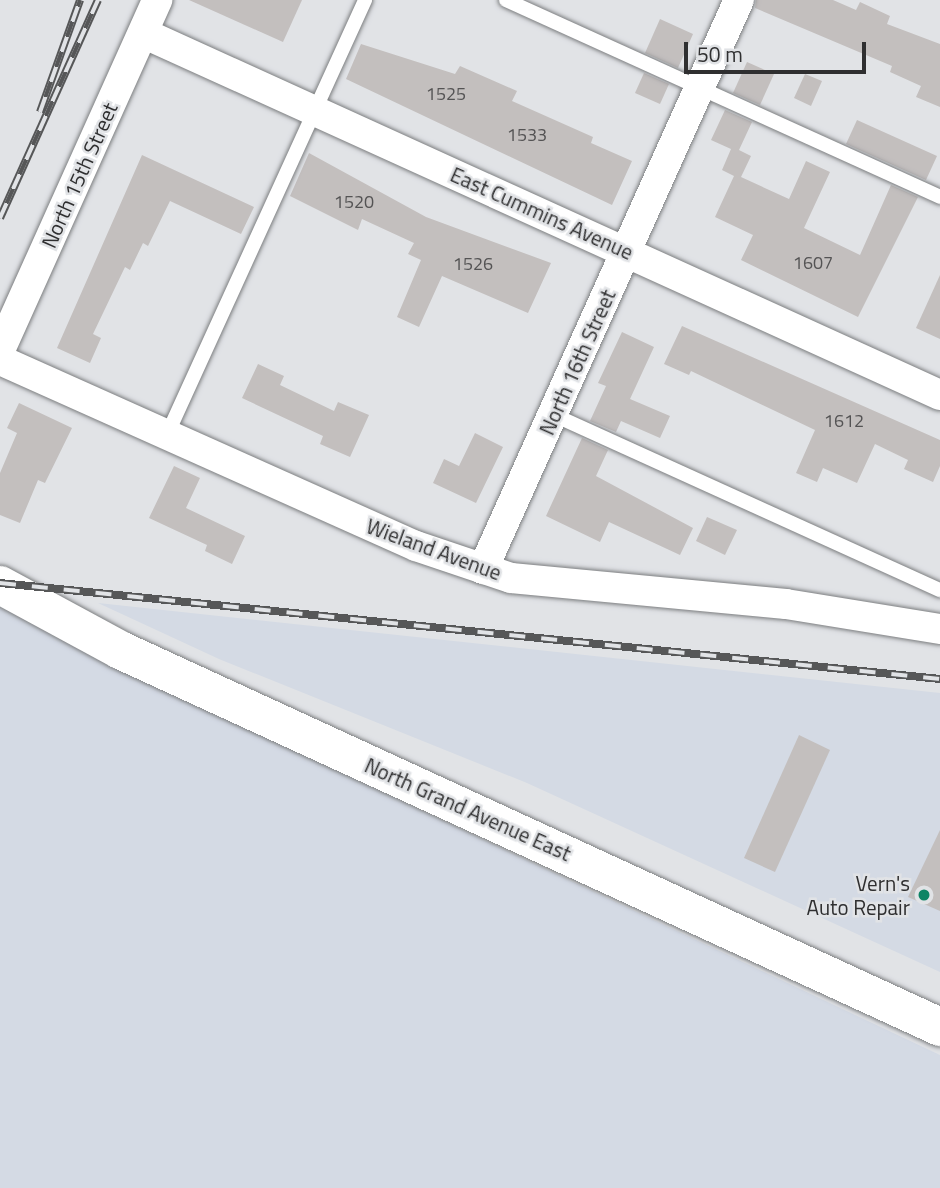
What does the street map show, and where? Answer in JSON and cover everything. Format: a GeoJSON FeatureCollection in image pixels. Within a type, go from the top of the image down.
{"type":"FeatureCollection","features":[{"type":"Feature","properties":{"kind":"street","name":"North 15th Street"},"geometry":{"type":"LineString","coordinates":[[0,350],[157,0]]}},
{"type":"Feature","properties":{"kind":"street","name":"North 16th Street"},"geometry":{"type":"LineString","coordinates":[[483,569],[628,252],[738,0]]}},
{"type":"Feature","properties":{"kind":"street","name":"East Cummins Avenue"},"geometry":{"type":"LineString","coordinates":[[143,33],[940,395]]}},
{"type":"Feature","properties":{"kind":"street","name":"Wieland Avenue"},"geometry":{"type":"LineString","coordinates":[[0,360],[166,437],[416,547],[483,569],[537,584],[786,604],[940,629]]}},
{"type":"Feature","properties":{"kind":"street","name":"North Grand Avenue East"},"geometry":{"type":"LineString","coordinates":[[0,585],[120,650],[940,1027]]}},
{"type":"Feature","properties":{"kind":"lane"},"geometry":{"type":"LineString","coordinates":[[166,437],[365,0]]}},
{"type":"Feature","properties":{"kind":"lane"},"geometry":{"type":"LineString","coordinates":[[506,0],[940,197]]}},
{"type":"Feature","properties":{"kind":"lane"},"geometry":{"type":"LineString","coordinates":[[554,415],[940,590]]}},
{"type":"Feature","properties":{"kind":"shaded area"},"geometry":{"type":"Polygon","coordinates":[[[0,601],[115,666],[940,1055],[940,1188],[0,1188],[0,601]]]}},
{"type":"Feature","properties":{"kind":"shaded area"},"geometry":{"type":"Polygon","coordinates":[[[98,603],[940,693],[940,972],[527,783],[219,659],[98,603]]]}},
{"type":"Feature","properties":{"kind":"building"},"geometry":{"type":"Polygon","coordinates":[[[189,0],[302,0],[283,42],[189,0]]]}},
{"type":"Feature","properties":{"kind":"building"},"geometry":{"type":"Polygon","coordinates":[[[756,0],[833,0],[856,10],[860,2],[890,16],[887,24],[940,44],[940,107],[916,97],[921,86],[890,72],[892,66],[755,8],[756,0]]]}},
{"type":"Feature","properties":{"kind":"building"},"geometry":{"type":"Polygon","coordinates":[[[660,19],[693,34],[678,68],[645,53],[660,19]]]}},
{"type":"Feature","properties":{"kind":"building"},"geometry":{"type":"Polygon","coordinates":[[[361,44],[455,74],[460,66],[517,91],[512,101],[593,137],[591,143],[632,161],[612,205],[346,79],[361,44]]]}},
{"type":"Feature","properties":{"kind":"building"},"geometry":{"type":"Polygon","coordinates":[[[747,62],[774,74],[760,105],[733,93],[747,62]]]}},
{"type":"Feature","properties":{"kind":"building"},"geometry":{"type":"Polygon","coordinates":[[[644,73],[669,84],[660,104],[635,93],[644,73]]]}},
{"type":"Feature","properties":{"kind":"building"},"geometry":{"type":"Polygon","coordinates":[[[805,74],[822,81],[811,106],[794,98],[805,74]]]}},
{"type":"Feature","properties":{"kind":"building"},"geometry":{"type":"Polygon","coordinates":[[[725,110],[752,122],[739,150],[751,156],[741,177],[789,199],[806,161],[830,172],[804,228],[860,255],[891,185],[918,197],[858,317],[741,260],[753,235],[715,217],[734,176],[722,170],[731,149],[711,140],[725,110]]]}},
{"type":"Feature","properties":{"kind":"building"},"geometry":{"type":"Polygon","coordinates":[[[857,120],[937,156],[926,180],[846,144],[857,120]]]}},
{"type":"Feature","properties":{"kind":"building"},"geometry":{"type":"Polygon","coordinates":[[[309,153],[426,217],[551,263],[528,313],[442,276],[419,327],[397,317],[421,260],[408,254],[414,243],[362,219],[358,230],[290,196],[309,153]]]}},
{"type":"Feature","properties":{"kind":"building"},"geometry":{"type":"Polygon","coordinates":[[[142,155],[254,207],[241,234],[170,201],[148,246],[143,243],[130,270],[125,267],[93,334],[101,338],[90,363],[57,348],[142,155]]]}},
{"type":"Feature","properties":{"kind":"building"},"geometry":{"type":"Polygon","coordinates":[[[940,275],[940,339],[916,328],[940,275]]]}},
{"type":"Feature","properties":{"kind":"building"},"geometry":{"type":"Polygon","coordinates":[[[682,326],[940,440],[940,466],[933,482],[904,469],[908,460],[875,444],[857,483],[823,468],[817,482],[796,473],[815,430],[691,371],[689,375],[664,364],[682,326]]]}},
{"type":"Feature","properties":{"kind":"building"},"geometry":{"type":"Polygon","coordinates":[[[622,332],[654,347],[630,399],[670,416],[660,438],[621,421],[616,432],[590,421],[606,386],[598,383],[622,332]]]}},
{"type":"Feature","properties":{"kind":"building"},"geometry":{"type":"Polygon","coordinates":[[[258,364],[284,376],[280,385],[334,411],[338,402],[369,415],[350,457],[320,444],[323,436],[242,398],[258,364]]]}},
{"type":"Feature","properties":{"kind":"building"},"geometry":{"type":"Polygon","coordinates":[[[19,403],[72,428],[45,483],[38,480],[20,523],[0,515],[0,473],[17,433],[7,428],[19,403]]]}},
{"type":"Feature","properties":{"kind":"building"},"geometry":{"type":"Polygon","coordinates":[[[475,433],[503,447],[476,503],[433,483],[444,459],[459,466],[475,433]]]}},
{"type":"Feature","properties":{"kind":"building"},"geometry":{"type":"Polygon","coordinates":[[[582,438],[608,450],[596,476],[693,528],[680,555],[609,522],[600,542],[546,516],[582,438]]]}},
{"type":"Feature","properties":{"kind":"building"},"geometry":{"type":"Polygon","coordinates":[[[174,466],[200,478],[186,508],[245,536],[232,564],[205,551],[207,545],[149,518],[174,466]]]}},
{"type":"Feature","properties":{"kind":"building"},"geometry":{"type":"Polygon","coordinates":[[[707,517],[737,530],[725,555],[696,541],[707,517]]]}},
{"type":"Feature","properties":{"kind":"building"},"geometry":{"type":"Polygon","coordinates":[[[799,735],[830,750],[775,872],[744,858],[799,735]]]}},
{"type":"Feature","properties":{"kind":"building"},"geometry":{"type":"Polygon","coordinates":[[[940,830],[940,911],[908,897],[940,830]]]}},
{"type":"Feature","properties":{"kind":"railway"},"geometry":{"type":"LineString","coordinates":[[40,112],[80,0]]}},
{"type":"Feature","properties":{"kind":"railway"},"geometry":{"type":"LineString","coordinates":[[0,218],[98,0]]}},
{"type":"Feature","properties":{"kind":"railway"},"geometry":{"type":"LineString","coordinates":[[0,583],[940,679]]}},
{"type":"Feature","properties":{"kind":"place","name":"Vern's Auto Repair"},"geometry":{"type":"Point","coordinates":[924,895]}}]}
